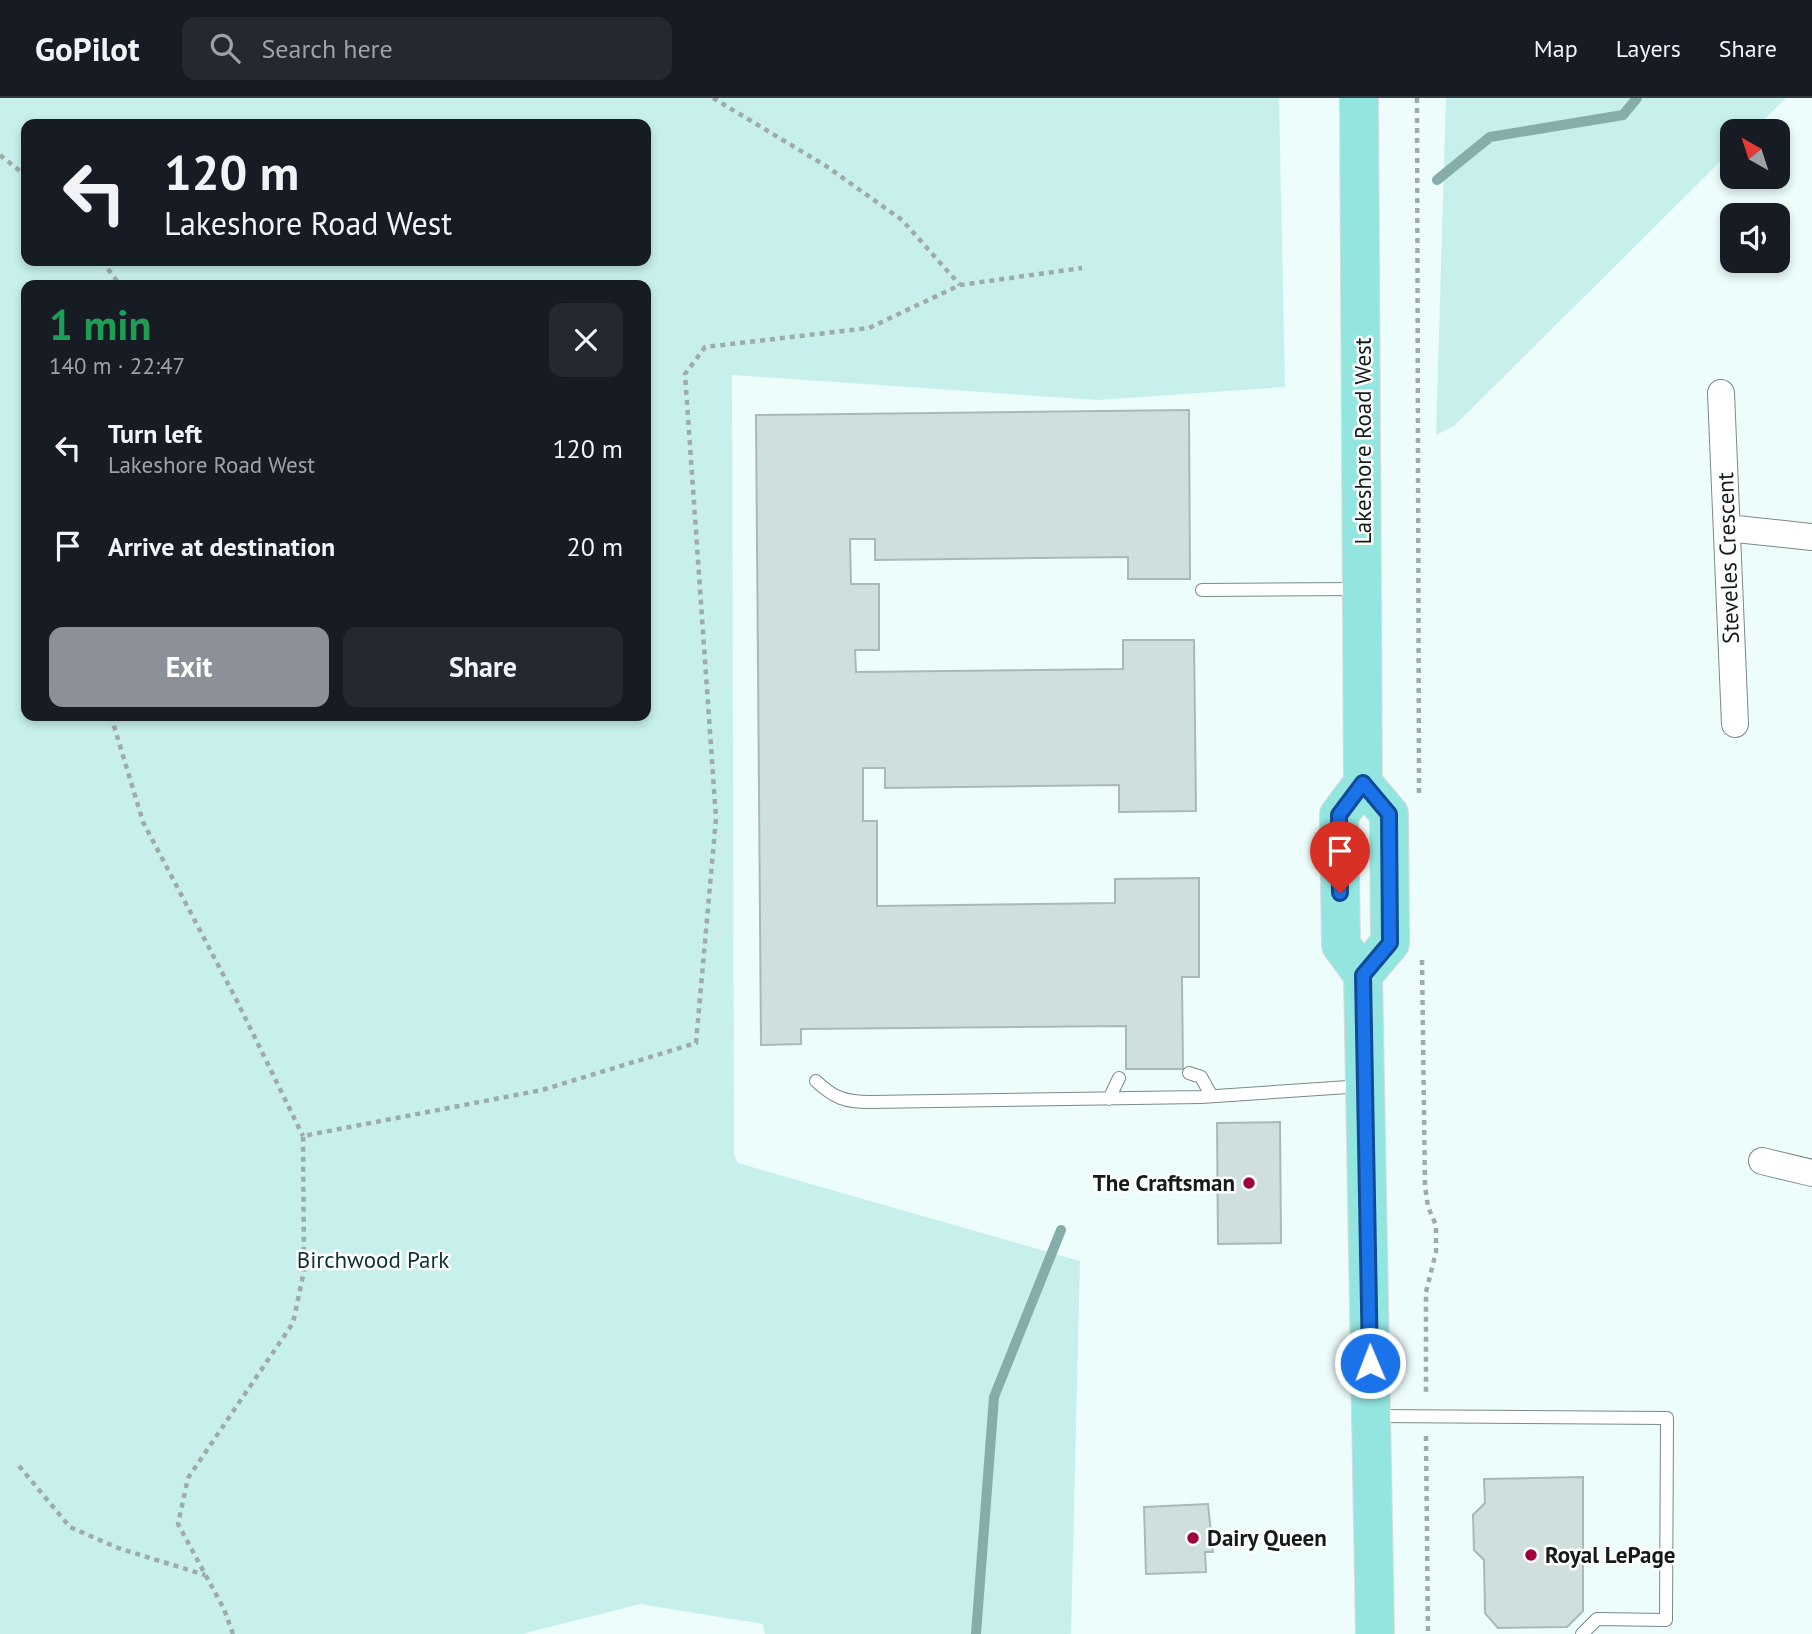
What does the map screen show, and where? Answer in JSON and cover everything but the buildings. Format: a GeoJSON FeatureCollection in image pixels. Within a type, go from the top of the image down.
{"type":"FeatureCollection","features":[{"type":"Feature","properties":{"kind":"main road","name":"Lakeshore Road West"},"geometry":{"type":"LineString","coordinates":[[1359,98],[1363,783]]}},
{"type":"Feature","properties":{"kind":"main road"},"geometry":{"type":"LineString","coordinates":[[1363,975],[1390,943],[1389,814],[1363,783],[1339,815],[1340,945],[1363,975],[1375,1634]]}},
{"type":"Feature","properties":{"kind":"street","name":"Steveles Crescent"},"geometry":{"type":"LineString","coordinates":[[1721,393],[1735,724]]}},
{"type":"Feature","properties":{"kind":"street"},"geometry":{"type":"LineString","coordinates":[[1727,528],[1812,537]]}},
{"type":"Feature","properties":{"kind":"street"},"geometry":{"type":"LineString","coordinates":[[1762,1161],[1812,1173]]}},
{"type":"Feature","properties":{"kind":"lane"},"geometry":{"type":"LineString","coordinates":[[1202,590],[1363,589]]}},
{"type":"Feature","properties":{"kind":"lane"},"geometry":{"type":"LineString","coordinates":[[1189,1073],[1201,1077],[1211,1096]]}},
{"type":"Feature","properties":{"kind":"lane"},"geometry":{"type":"LineString","coordinates":[[1109,1099],[1119,1078]]}},
{"type":"Feature","properties":{"kind":"lane"},"geometry":{"type":"LineString","coordinates":[[816,1081],[832,1097],[847,1102],[1211,1096],[1363,1086]]}},
{"type":"Feature","properties":{"kind":"lane"},"geometry":{"type":"LineString","coordinates":[[1371,1416],[1667,1418],[1666,1620],[1597,1619],[1583,1634]]}},
{"type":"Feature","properties":{"kind":"path"},"geometry":{"type":"LineString","coordinates":[[713,98],[826,166],[902,220],[960,285]]}},
{"type":"Feature","properties":{"kind":"path"},"geometry":{"type":"LineString","coordinates":[[0,155],[21,172]]}},
{"type":"Feature","properties":{"kind":"path"},"geometry":{"type":"LineString","coordinates":[[303,1136],[542,1090],[696,1043],[716,818],[685,374],[705,347],[869,328],[960,285],[1082,268]]}},
{"type":"Feature","properties":{"kind":"path"},"geometry":{"type":"LineString","coordinates":[[113,721],[143,822],[236,999],[303,1136],[304,1271],[293,1323],[188,1478],[178,1524],[206,1575],[233,1634]]}},
{"type":"Feature","properties":{"kind":"path"},"geometry":{"type":"LineString","coordinates":[[19,1466],[70,1527],[118,1548],[206,1575]]}},
{"type":"Feature","properties":{"kind":"green space","name":"Birchwood Park"},"geometry":{"type":"Polygon","coordinates":[[[0,98],[1279,98],[1285,387],[1098,400],[732,375],[734,1155],[738,1163],[1080,1261],[1071,1634],[765,1634],[763,1624],[640,1604],[522,1634],[0,1634],[0,98]]]}},
{"type":"Feature","properties":{"kind":"green space"},"geometry":{"type":"Polygon","coordinates":[[[1446,98],[1786,98],[1764,119],[1720,119],[1720,162],[1454,426],[1436,435],[1446,98]]]}},
{"type":"Feature","properties":{"kind":"waterway"},"geometry":{"type":"LineString","coordinates":[[1437,180],[1490,137],[1623,115],[1637,98]]}},
{"type":"Feature","properties":{"kind":"waterway"},"geometry":{"type":"LineString","coordinates":[[976,1634],[994,1397],[1061,1230]]}},
{"type":"Feature","properties":{"kind":"place","name":"The Craftsman"},"geometry":{"type":"Point","coordinates":[1249,1183]}},
{"type":"Feature","properties":{"kind":"place","name":"Dairy Queen"},"geometry":{"type":"Point","coordinates":[1193,1538]}},
{"type":"Feature","properties":{"kind":"place","name":"Royal LePage"},"geometry":{"type":"Point","coordinates":[1531,1555]}},
{"type":"Feature","properties":{"kind":"route"},"geometry":{"type":"LineString","coordinates":[[1340,893],[1339,815],[1363,783],[1389,814],[1390,943],[1363,975],[1370,1363]]}}]}
